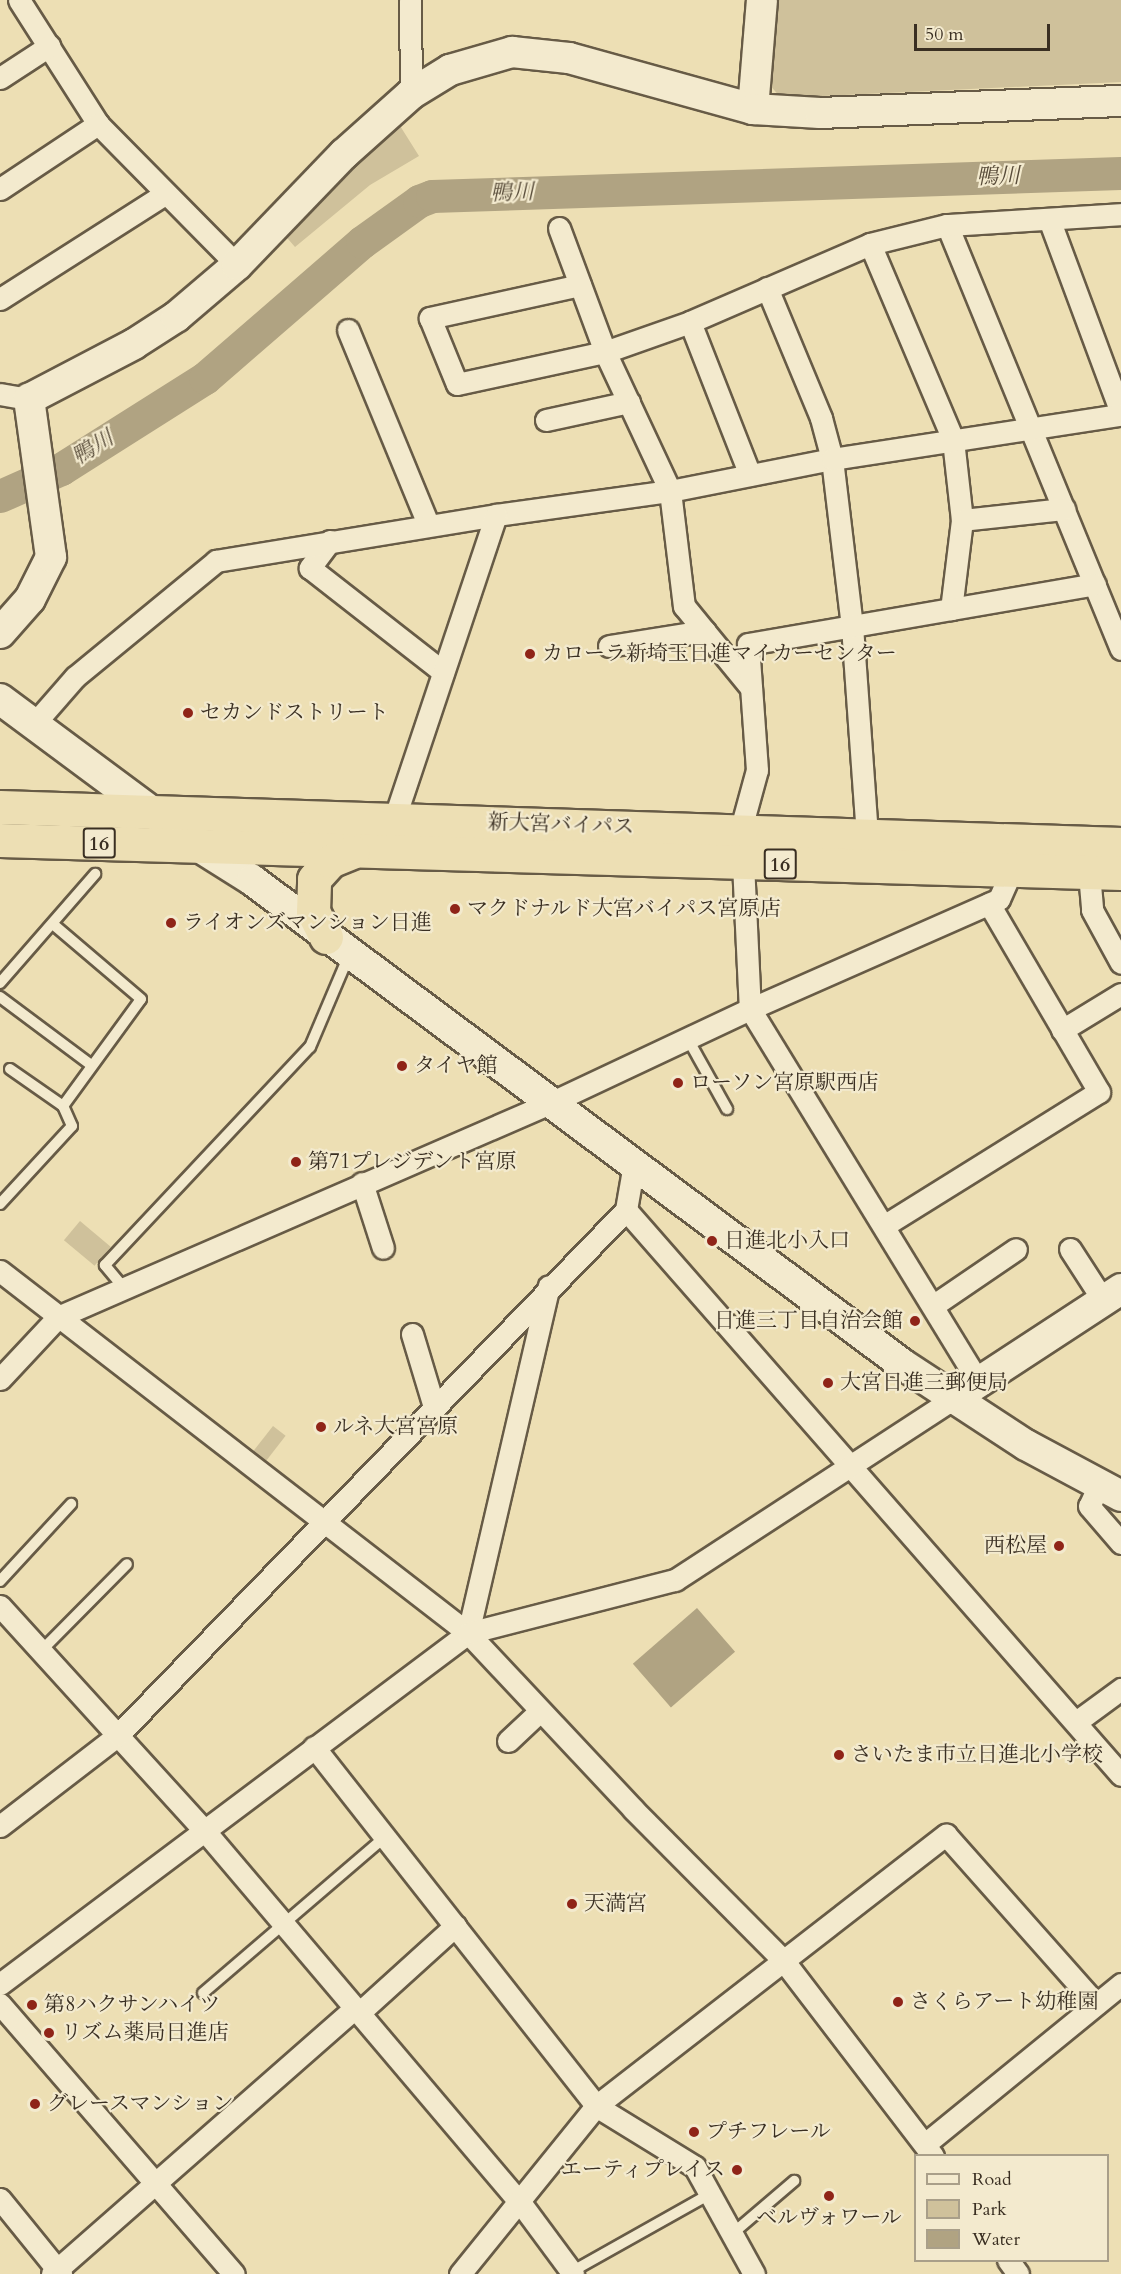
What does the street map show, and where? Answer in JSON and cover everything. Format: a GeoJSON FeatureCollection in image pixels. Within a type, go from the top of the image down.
{"type":"FeatureCollection","features":[{"type":"Feature","properties":{"kind":"highway","name":"新大宮バイパス"},"geometry":{"type":"LineString","coordinates":[[0,807],[394,819],[742,847],[1011,872],[1121,873]]}},
{"type":"Feature","properties":{"kind":"highway","name":"新大宮バイパス"},"geometry":{"type":"LineString","coordinates":[[0,840],[352,852],[742,847],[867,837],[1121,844]]}},
{"type":"Feature","properties":{"kind":"highway"},"geometry":{"type":"LineString","coordinates":[[338,945],[313,912],[314,879],[330,861],[352,852]]}},
{"type":"Feature","properties":{"kind":"street"},"geometry":{"type":"LineString","coordinates":[[19,0],[98,124],[237,265]]}},
{"type":"Feature","properties":{"kind":"street"},"geometry":{"type":"LineString","coordinates":[[410,0],[411,94]]}},
{"type":"Feature","properties":{"kind":"street"},"geometry":{"type":"LineString","coordinates":[[753,109],[762,0]]}},
{"type":"Feature","properties":{"kind":"street"},"geometry":{"type":"LineString","coordinates":[[0,78],[49,46]]}},
{"type":"Feature","properties":{"kind":"street"},"geometry":{"type":"LineString","coordinates":[[0,633],[42,581],[51,557],[47,508],[34,431],[14,397],[134,344],[176,317],[237,265],[344,154],[411,94],[460,66],[512,52],[569,58],[753,109],[820,113],[1121,101]]}},
{"type":"Feature","properties":{"kind":"street"},"geometry":{"type":"LineString","coordinates":[[0,189],[98,124]]}},
{"type":"Feature","properties":{"kind":"street"},"geometry":{"type":"LineString","coordinates":[[0,299],[165,194]]}},
{"type":"Feature","properties":{"kind":"street"},"geometry":{"type":"LineString","coordinates":[[580,285],[430,318],[457,384],[605,352],[690,322],[870,244],[947,225],[1121,214]]}},
{"type":"Feature","properties":{"kind":"street"},"geometry":{"type":"LineString","coordinates":[[34,724],[75,677],[216,561],[428,524],[670,491],[832,459],[1121,414],[1049,219]]}},
{"type":"Feature","properties":{"kind":"street"},"geometry":{"type":"LineString","coordinates":[[947,225],[1121,649]]}},
{"type":"Feature","properties":{"kind":"street"},"geometry":{"type":"LineString","coordinates":[[559,228],[605,352],[670,491],[684,606],[751,688]]}},
{"type":"Feature","properties":{"kind":"street"},"geometry":{"type":"LineString","coordinates":[[870,244],[953,440],[962,520],[951,609]]}},
{"type":"Feature","properties":{"kind":"street"},"geometry":{"type":"LineString","coordinates":[[767,288],[821,418],[832,459],[852,626],[867,837]]}},
{"type":"Feature","properties":{"kind":"street"},"geometry":{"type":"LineString","coordinates":[[690,322],[750,475]]}},
{"type":"Feature","properties":{"kind":"street"},"geometry":{"type":"LineString","coordinates":[[348,330],[428,524]]}},
{"type":"Feature","properties":{"kind":"street"},"geometry":{"type":"LineString","coordinates":[[546,420],[629,402]]}},
{"type":"Feature","properties":{"kind":"street"},"geometry":{"type":"LineString","coordinates":[[962,520],[1064,509]]}},
{"type":"Feature","properties":{"kind":"street"},"geometry":{"type":"LineString","coordinates":[[394,819],[496,515]]}},
{"type":"Feature","properties":{"kind":"street"},"geometry":{"type":"LineString","coordinates":[[330,541],[310,568],[443,672]]}},
{"type":"Feature","properties":{"kind":"street"},"geometry":{"type":"LineString","coordinates":[[979,1382],[885,1225],[750,1009],[742,847],[757,770],[748,644],[1095,584]]}},
{"type":"Feature","properties":{"kind":"street"},"geometry":{"type":"LineString","coordinates":[[609,646],[705,631]]}},
{"type":"Feature","properties":{"kind":"street"},"geometry":{"type":"LineString","coordinates":[[0,699],[198,846],[252,880],[550,1103],[953,1399],[1026,1445],[1110,1490],[1089,1506],[1121,1543]]}},
{"type":"Feature","properties":{"kind":"street"},"geometry":{"type":"LineString","coordinates":[[0,1379],[58,1317],[550,1103],[688,1041],[750,1009],[989,904],[999,899],[1011,872]]}},
{"type":"Feature","properties":{"kind":"street"},"geometry":{"type":"LineString","coordinates":[[1089,873],[1092,910],[1121,963]]}},
{"type":"Feature","properties":{"kind":"street"},"geometry":{"type":"LineString","coordinates":[[885,1225],[1099,1092],[989,904]]}},
{"type":"Feature","properties":{"kind":"street"},"geometry":{"type":"LineString","coordinates":[[1062,1030],[1121,994]]}},
{"type":"Feature","properties":{"kind":"street"},"geometry":{"type":"LineString","coordinates":[[0,1826],[118,1735],[549,1286],[626,1210],[634,1164]]}},
{"type":"Feature","properties":{"kind":"street"},"geometry":{"type":"LineString","coordinates":[[362,1183],[383,1248]]}},
{"type":"Feature","properties":{"kind":"street"},"geometry":{"type":"LineString","coordinates":[[626,1210],[852,1465],[1121,1775]]}},
{"type":"Feature","properties":{"kind":"street"},"geometry":{"type":"LineString","coordinates":[[934,1305],[1016,1249]]}},
{"type":"Feature","properties":{"kind":"street"},"geometry":{"type":"LineString","coordinates":[[0,1984],[468,1633],[675,1580],[1112,1295],[1070,1249]]}},
{"type":"Feature","properties":{"kind":"street"},"geometry":{"type":"LineString","coordinates":[[0,1270],[58,1317],[326,1520],[468,1633],[540,1711],[783,1960],[929,2150],[1120,1985]]}},
{"type":"Feature","properties":{"kind":"street"},"geometry":{"type":"LineString","coordinates":[[468,1633],[549,1286]]}},
{"type":"Feature","properties":{"kind":"street"},"geometry":{"type":"LineString","coordinates":[[412,1334],[434,1407]]}},
{"type":"Feature","properties":{"kind":"street"},"geometry":{"type":"LineString","coordinates":[[0,1606],[204,1830],[519,2201],[572,2273]]}},
{"type":"Feature","properties":{"kind":"street"},"geometry":{"type":"LineString","coordinates":[[1076,1722],[1121,1689]]}},
{"type":"Feature","properties":{"kind":"street"},"geometry":{"type":"LineString","coordinates":[[508,1741],[540,1711]]}},
{"type":"Feature","properties":{"kind":"street"},"geometry":{"type":"LineString","coordinates":[[314,1747],[596,2106],[695,2167],[754,2274]]}},
{"type":"Feature","properties":{"kind":"street"},"geometry":{"type":"LineString","coordinates":[[460,2274],[596,2106],[946,1835],[1096,2004]]}},
{"type":"Feature","properties":{"kind":"street"},"geometry":{"type":"LineString","coordinates":[[0,2199],[57,2272],[155,2183],[455,1926]]}},
{"type":"Feature","properties":{"kind":"street"},"geometry":{"type":"LineString","coordinates":[[0,2004],[234,2274]]}},
{"type":"Feature","properties":{"kind":"lane"},"geometry":{"type":"LineString","coordinates":[[0,983],[95,874]]}},
{"type":"Feature","properties":{"kind":"lane"},"geometry":{"type":"LineString","coordinates":[[53,924],[141,999],[90,1064],[63,1106]]}},
{"type":"Feature","properties":{"kind":"lane"},"geometry":{"type":"LineString","coordinates":[[124,1288],[105,1264],[310,1047],[338,945]]}},
{"type":"Feature","properties":{"kind":"lane"},"geometry":{"type":"LineString","coordinates":[[0,997],[90,1064]]}},
{"type":"Feature","properties":{"kind":"lane"},"geometry":{"type":"LineString","coordinates":[[688,1041],[727,1109]]}},
{"type":"Feature","properties":{"kind":"lane"},"geometry":{"type":"LineString","coordinates":[[0,1204],[72,1126],[63,1106],[10,1069]]}},
{"type":"Feature","properties":{"kind":"lane"},"geometry":{"type":"LineString","coordinates":[[0,1581],[71,1504]]}},
{"type":"Feature","properties":{"kind":"lane"},"geometry":{"type":"LineString","coordinates":[[41,1651],[127,1564]]}},
{"type":"Feature","properties":{"kind":"lane"},"geometry":{"type":"LineString","coordinates":[[203,1993],[282,1922],[385,1838]]}},
{"type":"Feature","properties":{"kind":"lane"},"geometry":{"type":"LineString","coordinates":[[732,2234],[794,2181]]}},
{"type":"Feature","properties":{"kind":"lane"},"geometry":{"type":"LineString","coordinates":[[572,2273],[710,2194]]}},
{"type":"Feature","properties":{"kind":"green space"},"geometry":{"type":"Polygon","coordinates":[[[779,0],[1121,0],[1121,82],[781,98],[768,83],[779,0]]]}},
{"type":"Feature","properties":{"kind":"green space"},"geometry":{"type":"Polygon","coordinates":[[[397,121],[419,156],[370,185],[295,247],[282,232],[397,121]]]}},
{"type":"Feature","properties":{"kind":"green space"},"geometry":{"type":"Polygon","coordinates":[[[80,1221],[111,1247],[95,1266],[64,1240],[80,1221]]]}},
{"type":"Feature","properties":{"kind":"green space"},"geometry":{"type":"Polygon","coordinates":[[[273,1426],[286,1436],[265,1463],[252,1453],[273,1426]]]}},
{"type":"Feature","properties":{"kind":"water"},"geometry":{"type":"Polygon","coordinates":[[[697,1608],[735,1652],[671,1708],[633,1664],[697,1608]]]}},
{"type":"Feature","properties":{"kind":"waterway","name":"鴨川"},"geometry":{"type":"LineString","coordinates":[[0,496],[61,469],[205,378],[362,242],[419,201],[432,196],[1121,173]]}},
{"type":"Feature","properties":{"kind":"place","name":"カローラ新埼玉日進マイカーセンター"},"geometry":{"type":"Point","coordinates":[530,654]}},
{"type":"Feature","properties":{"kind":"place","name":"セカンドストリート"},"geometry":{"type":"Point","coordinates":[188,713]}},
{"type":"Feature","properties":{"kind":"place","name":"マクドナルド大宮バイパス宮原店"},"geometry":{"type":"Point","coordinates":[455,909]}},
{"type":"Feature","properties":{"kind":"place","name":"ライオンズマンション日進"},"geometry":{"type":"Point","coordinates":[171,923]}},
{"type":"Feature","properties":{"kind":"place","name":"タイヤ館"},"geometry":{"type":"Point","coordinates":[402,1066]}},
{"type":"Feature","properties":{"kind":"place","name":"ローソン宮原駅西店"},"geometry":{"type":"Point","coordinates":[678,1083]}},
{"type":"Feature","properties":{"kind":"place","name":"第71プレジデント宮原"},"geometry":{"type":"Point","coordinates":[296,1162]}},
{"type":"Feature","properties":{"kind":"place","name":"日進北小入口"},"geometry":{"type":"Point","coordinates":[712,1241]}},
{"type":"Feature","properties":{"kind":"place","name":"日進三丁目自治会館"},"geometry":{"type":"Point","coordinates":[915,1321]}},
{"type":"Feature","properties":{"kind":"place","name":"大宮日進三郵便局"},"geometry":{"type":"Point","coordinates":[828,1383]}},
{"type":"Feature","properties":{"kind":"place","name":"ルネ大宮宮原"},"geometry":{"type":"Point","coordinates":[321,1427]}},
{"type":"Feature","properties":{"kind":"place","name":"西松屋"},"geometry":{"type":"Point","coordinates":[1059,1546]}},
{"type":"Feature","properties":{"kind":"place","name":"さいたま市立日進北小学校"},"geometry":{"type":"Point","coordinates":[839,1755]}},
{"type":"Feature","properties":{"kind":"place","name":"天満宮"},"geometry":{"type":"Point","coordinates":[572,1904]}},
{"type":"Feature","properties":{"kind":"place","name":"さくらアート幼稚園"},"geometry":{"type":"Point","coordinates":[898,2002]}},
{"type":"Feature","properties":{"kind":"place","name":"第8ハクサンハイツ"},"geometry":{"type":"Point","coordinates":[32,2005]}},
{"type":"Feature","properties":{"kind":"place","name":"リズム薬局日進店"},"geometry":{"type":"Point","coordinates":[49,2033]}},
{"type":"Feature","properties":{"kind":"place","name":"グレースマンション"},"geometry":{"type":"Point","coordinates":[35,2104]}},
{"type":"Feature","properties":{"kind":"place","name":"プチフレール"},"geometry":{"type":"Point","coordinates":[694,2132]}},
{"type":"Feature","properties":{"kind":"place","name":"エーティプレイス"},"geometry":{"type":"Point","coordinates":[737,2170]}},
{"type":"Feature","properties":{"kind":"place","name":"ベルヴォワール"},"geometry":{"type":"Point","coordinates":[829,2196]}}]}
